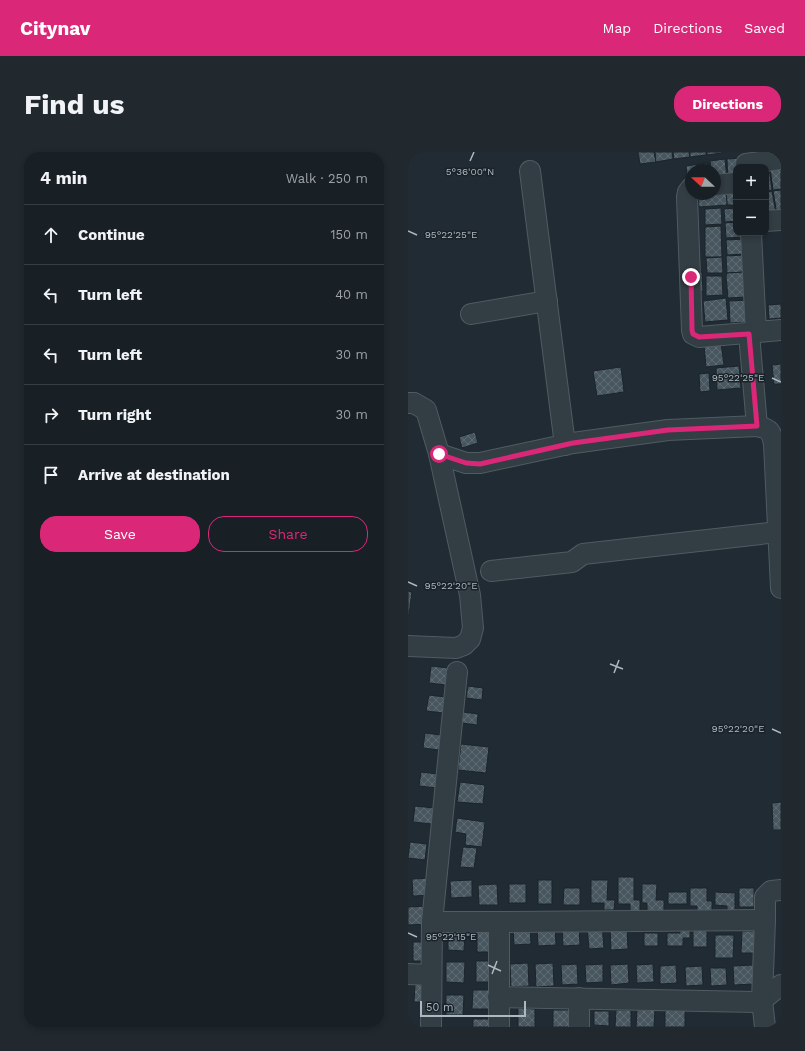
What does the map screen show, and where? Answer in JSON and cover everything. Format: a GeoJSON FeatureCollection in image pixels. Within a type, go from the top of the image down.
{"type":"FeatureCollection","features":[{"type":"Feature","properties":{"kind":"street"},"geometry":{"type":"LineString","coordinates":[[745,161],[781,159]]}},
{"type":"Feature","properties":{"kind":"street"},"geometry":{"type":"LineString","coordinates":[[530,171],[565,445]]}},
{"type":"Feature","properties":{"kind":"street"},"geometry":{"type":"LineString","coordinates":[[721,184],[733,183]]}},
{"type":"Feature","properties":{"kind":"street"},"geometry":{"type":"LineString","coordinates":[[687,200],[693,334],[699,337],[781,330]]}},
{"type":"Feature","properties":{"kind":"street"},"geometry":{"type":"LineString","coordinates":[[769,222],[781,220]]}},
{"type":"Feature","properties":{"kind":"street"},"geometry":{"type":"LineString","coordinates":[[751,236],[757,426]]}},
{"type":"Feature","properties":{"kind":"street"},"geometry":{"type":"LineString","coordinates":[[471,314],[547,301]]}},
{"type":"Feature","properties":{"kind":"street"},"geometry":{"type":"LineString","coordinates":[[408,403],[414,403],[426,410],[441,454],[470,595],[473,628],[470,639],[464,645],[456,648],[408,646]]}},
{"type":"Feature","properties":{"kind":"street"},"geometry":{"type":"LineString","coordinates":[[441,454],[466,463],[480,464],[565,445],[668,430],[757,426],[767,429],[772,435],[774,444],[781,588]]}},
{"type":"Feature","properties":{"kind":"street"},"geometry":{"type":"LineString","coordinates":[[491,565],[573,551],[583,554],[778,532]]}},
{"type":"Feature","properties":{"kind":"street"},"geometry":{"type":"LineString","coordinates":[[431,1027],[432,922],[457,672]]}},
{"type":"Feature","properties":{"kind":"street"},"geometry":{"type":"LineString","coordinates":[[765,1027],[762,1000],[765,897],[770,891],[781,890]]}},
{"type":"Feature","properties":{"kind":"street"},"geometry":{"type":"LineString","coordinates":[[432,922],[765,920]]}},
{"type":"Feature","properties":{"kind":"street"},"geometry":{"type":"LineString","coordinates":[[499,922],[499,1027]]}},
{"type":"Feature","properties":{"kind":"street"},"geometry":{"type":"LineString","coordinates":[[408,974],[431,975]]}},
{"type":"Feature","properties":{"kind":"street"},"geometry":{"type":"LineString","coordinates":[[498,997],[756,1002],[762,1000],[781,985]]}},
{"type":"Feature","properties":{"kind":"street"},"geometry":{"type":"LineString","coordinates":[[579,998],[579,1027]]}},
{"type":"Feature","properties":{"kind":"building"},"geometry":{"type":"Polygon","coordinates":[[[638,152],[654,152],[656,162],[640,164],[638,152]]]}},
{"type":"Feature","properties":{"kind":"building"},"geometry":{"type":"Polygon","coordinates":[[[655,152],[672,152],[673,159],[656,162],[655,152]]]}},
{"type":"Feature","properties":{"kind":"building"},"geometry":{"type":"Polygon","coordinates":[[[673,152],[689,152],[690,157],[674,159],[673,152]]]}},
{"type":"Feature","properties":{"kind":"building"},"geometry":{"type":"Polygon","coordinates":[[[690,152],[706,152],[706,155],[690,157],[690,152]]]}},
{"type":"Feature","properties":{"kind":"building"},"geometry":{"type":"Polygon","coordinates":[[[707,152],[722,152],[722,153],[707,155],[707,152]]]}},
{"type":"Feature","properties":{"kind":"building"},"geometry":{"type":"Polygon","coordinates":[[[742,158],[743,164],[733,164],[733,180],[728,181],[727,159],[742,158]]]}},
{"type":"Feature","properties":{"kind":"building"},"geometry":{"type":"Polygon","coordinates":[[[725,159],[727,180],[721,180],[721,164],[710,164],[710,161],[725,159]]]}},
{"type":"Feature","properties":{"kind":"building"},"geometry":{"type":"Polygon","coordinates":[[[781,166],[781,189],[773,190],[770,168],[781,166]]]}},
{"type":"Feature","properties":{"kind":"building"},"geometry":{"type":"Polygon","coordinates":[[[769,168],[772,190],[769,190],[769,168]]]}},
{"type":"Feature","properties":{"kind":"building"},"geometry":{"type":"Polygon","coordinates":[[[733,187],[733,205],[727,205],[726,188],[733,187]]]}},
{"type":"Feature","properties":{"kind":"building"},"geometry":{"type":"Polygon","coordinates":[[[726,188],[727,205],[699,207],[698,200],[721,200],[721,191],[726,188]]]}},
{"type":"Feature","properties":{"kind":"building"},"geometry":{"type":"Polygon","coordinates":[[[781,190],[781,213],[777,214],[773,191],[781,190]]]}},
{"type":"Feature","properties":{"kind":"building"},"geometry":{"type":"Polygon","coordinates":[[[772,191],[776,214],[769,215],[769,200],[769,192],[772,191]]]}},
{"type":"Feature","properties":{"kind":"building"},"geometry":{"type":"Polygon","coordinates":[[[721,208],[722,224],[705,225],[705,209],[721,208]]]}},
{"type":"Feature","properties":{"kind":"building"},"geometry":{"type":"Polygon","coordinates":[[[733,208],[733,221],[725,222],[724,209],[733,208]]]}},
{"type":"Feature","properties":{"kind":"building"},"geometry":{"type":"Polygon","coordinates":[[[733,222],[733,236],[743,237],[726,238],[725,223],[733,222]]]}},
{"type":"Feature","properties":{"kind":"building"},"geometry":{"type":"Polygon","coordinates":[[[721,226],[722,257],[705,257],[705,227],[721,226]]]}},
{"type":"Feature","properties":{"kind":"building"},"geometry":{"type":"Polygon","coordinates":[[[744,239],[745,254],[727,255],[726,240],[744,239]]]}},
{"type":"Feature","properties":{"kind":"building"},"geometry":{"type":"Polygon","coordinates":[[[744,255],[745,272],[727,273],[726,256],[744,255]]]}},
{"type":"Feature","properties":{"kind":"building"},"geometry":{"type":"Polygon","coordinates":[[[722,257],[723,273],[707,273],[706,258],[722,257]]]}},
{"type":"Feature","properties":{"kind":"building"},"geometry":{"type":"Polygon","coordinates":[[[702,272],[703,291],[695,291],[694,273],[702,272]]]}},
{"type":"Feature","properties":{"kind":"building"},"geometry":{"type":"Polygon","coordinates":[[[745,272],[747,297],[728,298],[727,273],[745,272]]]}},
{"type":"Feature","properties":{"kind":"building"},"geometry":{"type":"Polygon","coordinates":[[[706,276],[722,276],[723,295],[706,296],[706,276]]]}},
{"type":"Feature","properties":{"kind":"building"},"geometry":{"type":"Polygon","coordinates":[[[726,298],[728,320],[705,322],[703,301],[726,298]]]}},
{"type":"Feature","properties":{"kind":"building"},"geometry":{"type":"Polygon","coordinates":[[[749,300],[750,322],[730,323],[729,301],[749,300]]]}},
{"type":"Feature","properties":{"kind":"building"},"geometry":{"type":"Polygon","coordinates":[[[781,304],[781,318],[769,319],[768,305],[781,304]]]}},
{"type":"Feature","properties":{"kind":"building"},"geometry":{"type":"Polygon","coordinates":[[[721,343],[724,365],[706,367],[704,345],[721,343]]]}},
{"type":"Feature","properties":{"kind":"building"},"geometry":{"type":"Polygon","coordinates":[[[781,364],[781,384],[774,384],[772,365],[781,364]]]}},
{"type":"Feature","properties":{"kind":"building"},"geometry":{"type":"Polygon","coordinates":[[[739,366],[741,388],[717,390],[716,368],[739,366]]]}},
{"type":"Feature","properties":{"kind":"building"},"geometry":{"type":"Polygon","coordinates":[[[621,367],[624,392],[597,396],[593,371],[621,367]]]}},
{"type":"Feature","properties":{"kind":"building"},"geometry":{"type":"Polygon","coordinates":[[[709,373],[710,391],[700,392],[699,374],[709,373]]]}},
{"type":"Feature","properties":{"kind":"building"},"geometry":{"type":"Polygon","coordinates":[[[475,432],[478,443],[462,448],[459,437],[475,432]]]}},
{"type":"Feature","properties":{"kind":"building"},"geometry":{"type":"Polygon","coordinates":[[[408,591],[412,592],[409,615],[408,615],[408,591]]]}},
{"type":"Feature","properties":{"kind":"building"},"geometry":{"type":"Polygon","coordinates":[[[431,666],[448,668],[446,685],[429,683],[431,666]]]}},
{"type":"Feature","properties":{"kind":"building"},"geometry":{"type":"Polygon","coordinates":[[[468,686],[483,688],[482,700],[466,698],[468,686]]]}},
{"type":"Feature","properties":{"kind":"building"},"geometry":{"type":"Polygon","coordinates":[[[429,695],[445,697],[444,713],[426,711],[429,695]]]}},
{"type":"Feature","properties":{"kind":"building"},"geometry":{"type":"Polygon","coordinates":[[[463,712],[478,714],[477,725],[462,723],[463,712]]]}},
{"type":"Feature","properties":{"kind":"building"},"geometry":{"type":"Polygon","coordinates":[[[425,733],[441,735],[439,750],[423,748],[425,733]]]}},
{"type":"Feature","properties":{"kind":"building"},"geometry":{"type":"Polygon","coordinates":[[[461,744],[489,747],[486,773],[458,770],[461,744]]]}},
{"type":"Feature","properties":{"kind":"building"},"geometry":{"type":"Polygon","coordinates":[[[421,772],[438,774],[437,788],[419,786],[421,772]]]}},
{"type":"Feature","properties":{"kind":"building"},"geometry":{"type":"Polygon","coordinates":[[[460,782],[485,785],[483,804],[457,802],[460,782]]]}},
{"type":"Feature","properties":{"kind":"building"},"geometry":{"type":"Polygon","coordinates":[[[781,802],[781,830],[773,830],[772,803],[781,802]]]}},
{"type":"Feature","properties":{"kind":"building"},"geometry":{"type":"Polygon","coordinates":[[[415,806],[434,808],[432,824],[413,822],[415,806]]]}},
{"type":"Feature","properties":{"kind":"building"},"geometry":{"type":"Polygon","coordinates":[[[457,818],[485,822],[482,847],[465,845],[466,834],[455,832],[457,818]]]}},
{"type":"Feature","properties":{"kind":"building"},"geometry":{"type":"Polygon","coordinates":[[[410,842],[427,844],[425,860],[408,858],[410,842]]]}},
{"type":"Feature","properties":{"kind":"building"},"geometry":{"type":"Polygon","coordinates":[[[463,847],[477,848],[474,868],[460,867],[463,847]]]}},
{"type":"Feature","properties":{"kind":"building"},"geometry":{"type":"Polygon","coordinates":[[[618,877],[634,877],[634,900],[640,900],[640,911],[630,911],[630,904],[618,904],[618,877]]]}},
{"type":"Feature","properties":{"kind":"building"},"geometry":{"type":"Polygon","coordinates":[[[432,878],[433,895],[413,896],[412,879],[432,878]]]}},
{"type":"Feature","properties":{"kind":"building"},"geometry":{"type":"Polygon","coordinates":[[[472,880],[472,897],[451,898],[450,881],[472,880]]]}},
{"type":"Feature","properties":{"kind":"building"},"geometry":{"type":"Polygon","coordinates":[[[538,880],[552,880],[552,904],[538,904],[538,880]]]}},
{"type":"Feature","properties":{"kind":"building"},"geometry":{"type":"Polygon","coordinates":[[[591,880],[608,880],[607,900],[615,900],[614,910],[604,910],[604,903],[591,903],[591,880]]]}},
{"type":"Feature","properties":{"kind":"building"},"geometry":{"type":"Polygon","coordinates":[[[497,884],[498,905],[479,905],[478,885],[497,884]]]}},
{"type":"Feature","properties":{"kind":"building"},"geometry":{"type":"Polygon","coordinates":[[[509,884],[526,884],[526,903],[509,903],[509,884]]]}},
{"type":"Feature","properties":{"kind":"building"},"geometry":{"type":"Polygon","coordinates":[[[642,884],[657,884],[656,900],[664,900],[664,911],[647,911],[647,903],[642,903],[642,884]]]}},
{"type":"Feature","properties":{"kind":"building"},"geometry":{"type":"Polygon","coordinates":[[[564,888],[580,888],[580,905],[563,905],[564,888]]]}},
{"type":"Feature","properties":{"kind":"building"},"geometry":{"type":"Polygon","coordinates":[[[690,888],[707,888],[707,901],[712,901],[712,913],[697,913],[697,906],[690,906],[690,888]]]}},
{"type":"Feature","properties":{"kind":"building"},"geometry":{"type":"Polygon","coordinates":[[[739,888],[754,888],[754,907],[739,907],[739,888]]]}},
{"type":"Feature","properties":{"kind":"building"},"geometry":{"type":"Polygon","coordinates":[[[668,892],[687,892],[687,904],[668,904],[668,892]]]}},
{"type":"Feature","properties":{"kind":"building"},"geometry":{"type":"Polygon","coordinates":[[[715,892],[735,893],[735,913],[727,913],[727,906],[715,905],[715,892]]]}},
{"type":"Feature","properties":{"kind":"building"},"geometry":{"type":"Polygon","coordinates":[[[428,906],[428,924],[408,925],[408,907],[428,906]]]}},
{"type":"Feature","properties":{"kind":"building"},"geometry":{"type":"Polygon","coordinates":[[[530,924],[531,944],[514,945],[513,925],[530,924]]]}},
{"type":"Feature","properties":{"kind":"building"},"geometry":{"type":"Polygon","coordinates":[[[555,924],[556,945],[538,946],[537,925],[555,924]]]}},
{"type":"Feature","properties":{"kind":"building"},"geometry":{"type":"Polygon","coordinates":[[[602,925],[604,948],[589,949],[587,926],[602,925]]]}},
{"type":"Feature","properties":{"kind":"building"},"geometry":{"type":"Polygon","coordinates":[[[579,926],[580,945],[563,946],[562,927],[579,926]]]}},
{"type":"Feature","properties":{"kind":"building"},"geometry":{"type":"Polygon","coordinates":[[[627,927],[628,949],[611,950],[610,928],[627,927]]]}},
{"type":"Feature","properties":{"kind":"building"},"geometry":{"type":"Polygon","coordinates":[[[680,928],[690,928],[690,938],[683,938],[683,946],[667,946],[667,933],[680,933],[680,928]]]}},
{"type":"Feature","properties":{"kind":"building"},"geometry":{"type":"Polygon","coordinates":[[[693,928],[707,928],[707,947],[693,947],[693,928]]]}},
{"type":"Feature","properties":{"kind":"building"},"geometry":{"type":"Polygon","coordinates":[[[448,930],[465,930],[464,951],[448,950],[448,930]]]}},
{"type":"Feature","properties":{"kind":"building"},"geometry":{"type":"Polygon","coordinates":[[[742,931],[755,931],[755,953],[741,953],[742,931]]]}},
{"type":"Feature","properties":{"kind":"building"},"geometry":{"type":"Polygon","coordinates":[[[477,932],[497,932],[497,952],[477,952],[477,932]]]}},
{"type":"Feature","properties":{"kind":"building"},"geometry":{"type":"Polygon","coordinates":[[[644,933],[658,933],[658,946],[644,946],[644,933]]]}},
{"type":"Feature","properties":{"kind":"building"},"geometry":{"type":"Polygon","coordinates":[[[715,935],[734,935],[733,958],[715,958],[715,935]]]}},
{"type":"Feature","properties":{"kind":"building"},"geometry":{"type":"Polygon","coordinates":[[[413,942],[429,942],[429,961],[413,961],[413,942]]]}},
{"type":"Feature","properties":{"kind":"building"},"geometry":{"type":"Polygon","coordinates":[[[476,961],[494,961],[493,982],[476,982],[476,961]]]}},
{"type":"Feature","properties":{"kind":"building"},"geometry":{"type":"Polygon","coordinates":[[[446,962],[465,962],[464,983],[446,982],[446,962]]]}},
{"type":"Feature","properties":{"kind":"building"},"geometry":{"type":"Polygon","coordinates":[[[528,963],[529,986],[511,987],[510,964],[528,963]]]}},
{"type":"Feature","properties":{"kind":"building"},"geometry":{"type":"Polygon","coordinates":[[[553,963],[554,986],[536,987],[535,964],[553,963]]]}},
{"type":"Feature","properties":{"kind":"building"},"geometry":{"type":"Polygon","coordinates":[[[577,964],[578,984],[562,985],[561,965],[577,964]]]}},
{"type":"Feature","properties":{"kind":"building"},"geometry":{"type":"Polygon","coordinates":[[[603,964],[603,982],[586,983],[585,965],[603,964]]]}},
{"type":"Feature","properties":{"kind":"building"},"geometry":{"type":"Polygon","coordinates":[[[628,964],[629,983],[611,985],[610,965],[628,964]]]}},
{"type":"Feature","properties":{"kind":"building"},"geometry":{"type":"Polygon","coordinates":[[[653,964],[654,982],[637,983],[636,965],[653,964]]]}},
{"type":"Feature","properties":{"kind":"building"},"geometry":{"type":"Polygon","coordinates":[[[676,965],[677,983],[660,984],[660,966],[676,965]]]}},
{"type":"Feature","properties":{"kind":"building"},"geometry":{"type":"Polygon","coordinates":[[[753,965],[754,984],[734,985],[733,966],[753,965]]]}},
{"type":"Feature","properties":{"kind":"building"},"geometry":{"type":"Polygon","coordinates":[[[702,966],[703,985],[686,986],[685,967],[702,966]]]}},
{"type":"Feature","properties":{"kind":"building"},"geometry":{"type":"Polygon","coordinates":[[[710,968],[726,968],[727,985],[711,986],[710,968]]]}},
{"type":"Feature","properties":{"kind":"building"},"geometry":{"type":"Polygon","coordinates":[[[415,984],[431,984],[430,1002],[414,1002],[415,984]]]}},
{"type":"Feature","properties":{"kind":"building"},"geometry":{"type":"Polygon","coordinates":[[[473,990],[493,990],[493,1009],[472,1009],[473,990]]]}},
{"type":"Feature","properties":{"kind":"building"},"geometry":{"type":"Polygon","coordinates":[[[446,995],[464,995],[463,1015],[446,1015],[446,995]]]}},
{"type":"Feature","properties":{"kind":"building"},"geometry":{"type":"Polygon","coordinates":[[[518,1008],[535,1009],[535,1027],[518,1027],[518,1008]]]}},
{"type":"Feature","properties":{"kind":"building"},"geometry":{"type":"Polygon","coordinates":[[[553,1010],[573,1010],[572,1027],[553,1027],[553,1010]]]}},
{"type":"Feature","properties":{"kind":"building"},"geometry":{"type":"Polygon","coordinates":[[[616,1010],[631,1010],[631,1027],[615,1027],[616,1010]]]}},
{"type":"Feature","properties":{"kind":"building"},"geometry":{"type":"Polygon","coordinates":[[[637,1010],[655,1010],[654,1027],[636,1027],[637,1010]]]}},
{"type":"Feature","properties":{"kind":"building"},"geometry":{"type":"Polygon","coordinates":[[[665,1010],[685,1010],[685,1027],[665,1027],[665,1010]]]}},
{"type":"Feature","properties":{"kind":"building"},"geometry":{"type":"Polygon","coordinates":[[[594,1011],[609,1011],[609,1026],[594,1025],[594,1011]]]}},
{"type":"Feature","properties":{"kind":"building"},"geometry":{"type":"Polygon","coordinates":[[[473,1019],[493,1019],[493,1027],[473,1027],[473,1019]]]}},
{"type":"Feature","properties":{"kind":"route"},"geometry":{"type":"LineString","coordinates":[[439,454],[466,463],[480,464],[573,443],[668,430],[757,426],[749,334],[699,337],[693,334],[691,277]]}}]}
